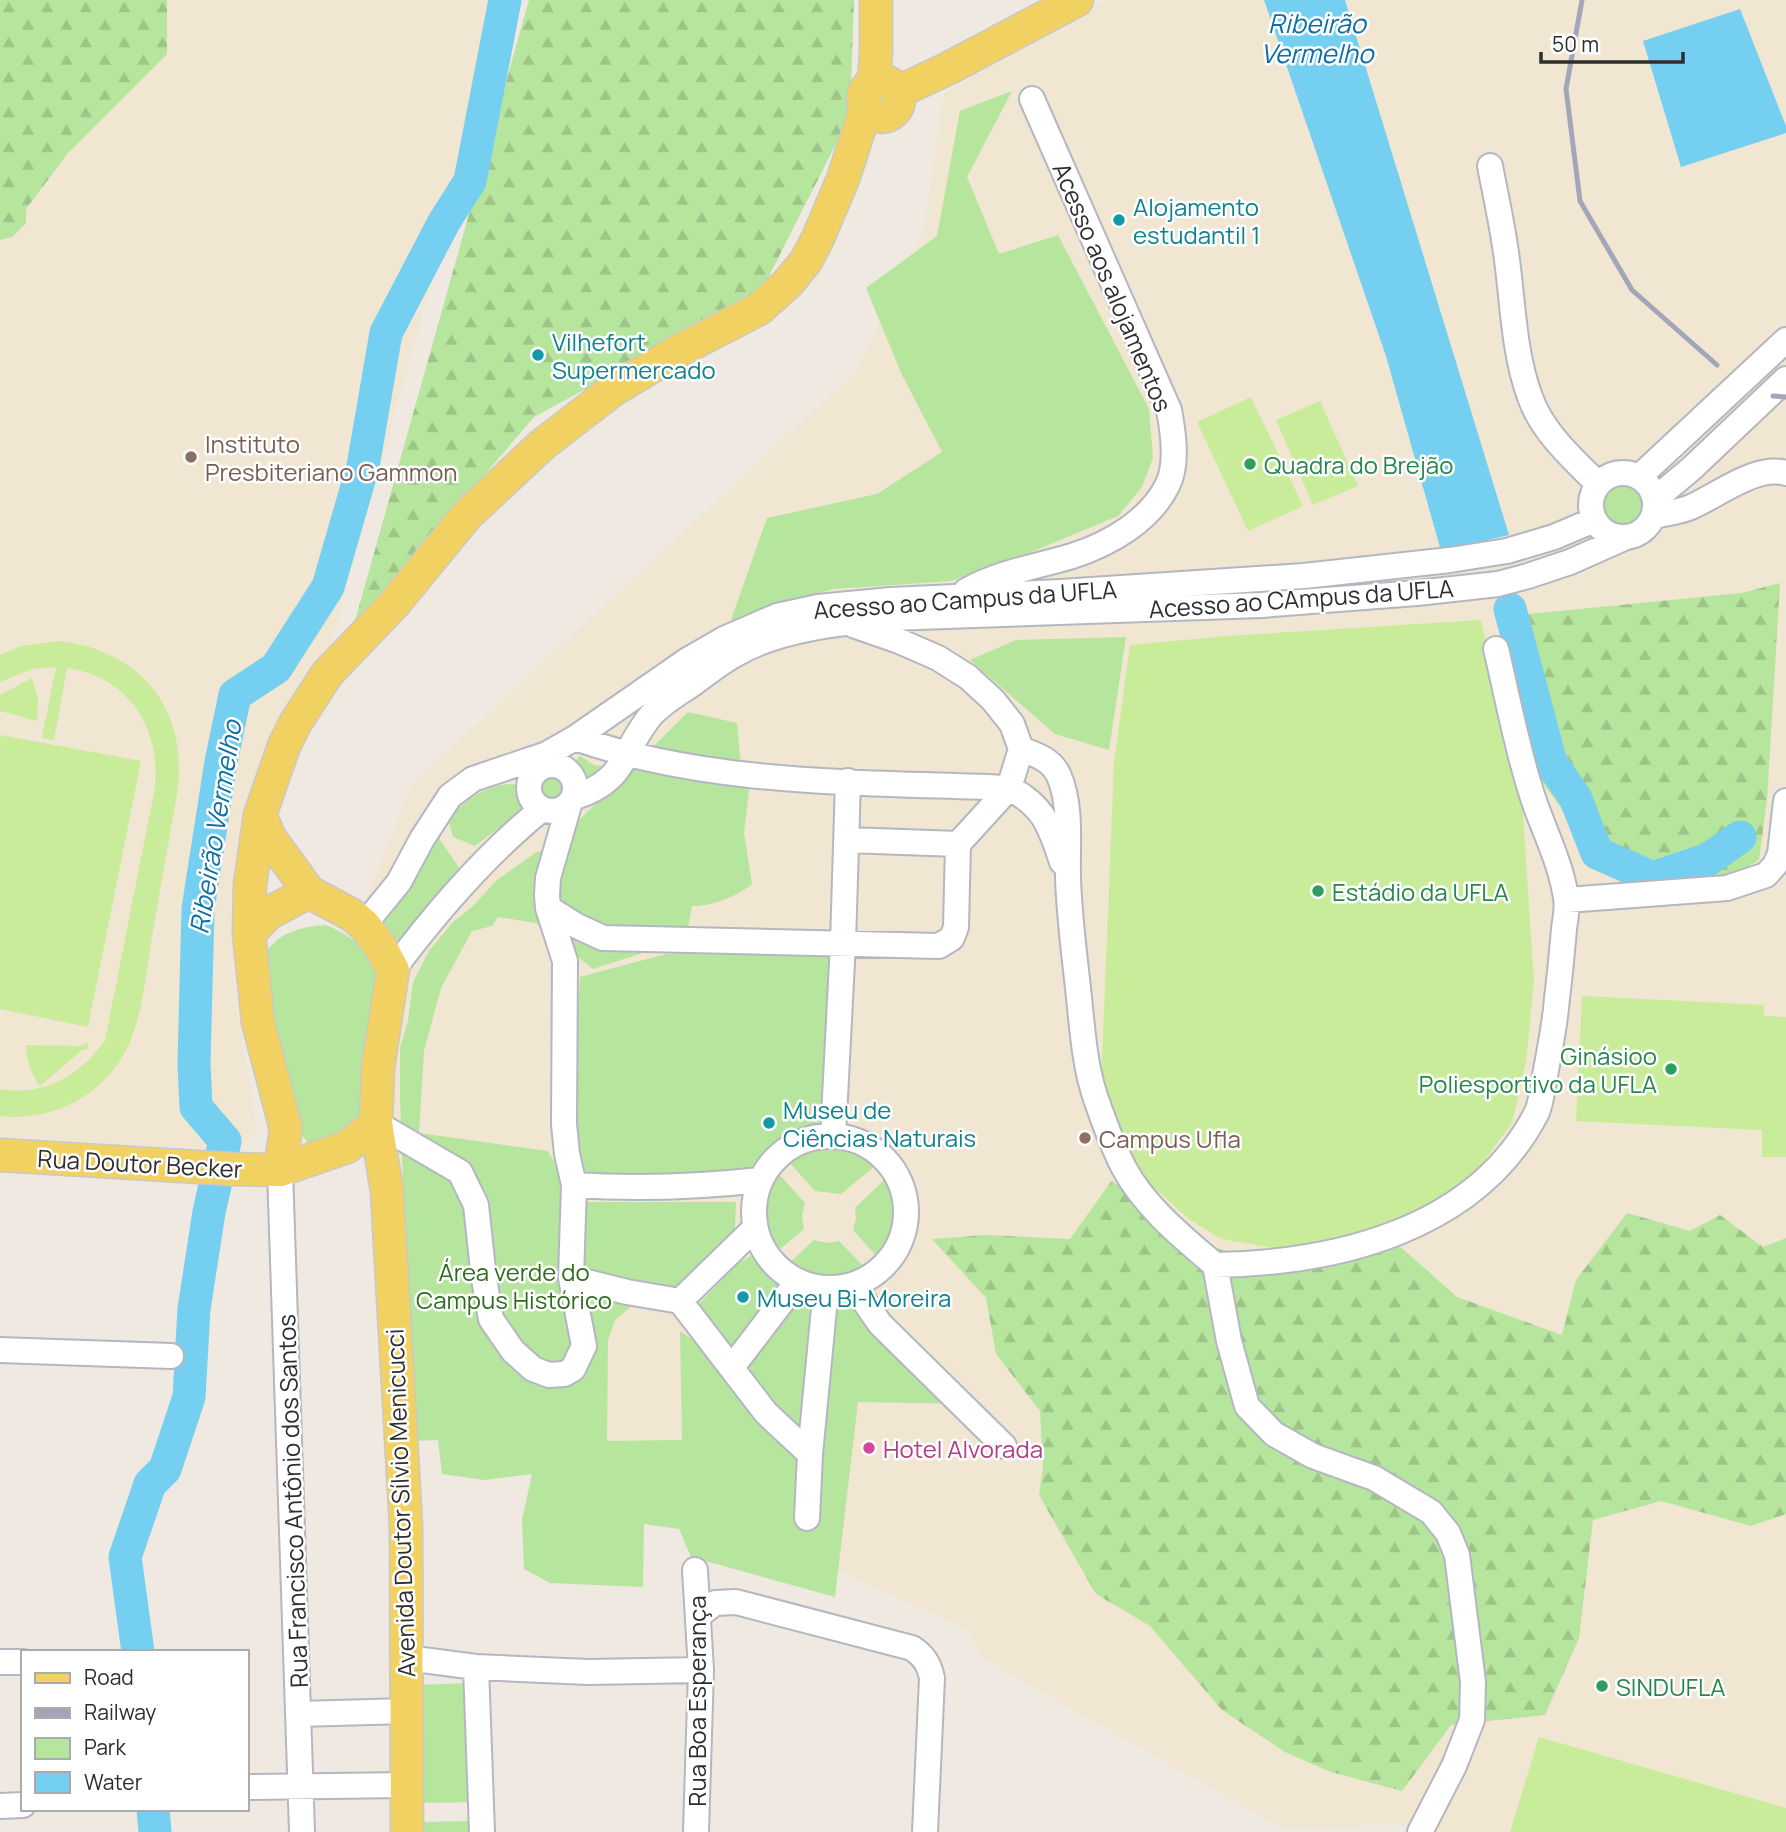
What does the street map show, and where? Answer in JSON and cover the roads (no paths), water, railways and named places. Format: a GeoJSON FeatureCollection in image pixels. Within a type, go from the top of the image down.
{"type":"FeatureCollection","features":[{"type":"Feature","properties":{"kind":"main road"},"geometry":{"type":"LineString","coordinates":[[280,1170],[286,1129],[258,1022],[249,934],[250,884],[260,816],[284,746],[296,722],[327,674],[394,604],[467,514],[542,445],[613,390],[678,351],[759,309],[806,261],[879,94],[876,0]]}},
{"type":"Feature","properties":{"kind":"main road"},"geometry":{"type":"LineString","coordinates":[[879,94],[949,68],[1077,0]]}},
{"type":"Feature","properties":{"kind":"main road"},"geometry":{"type":"LineString","coordinates":[[260,816],[270,838],[309,892],[352,915],[364,925],[393,970]]}},
{"type":"Feature","properties":{"kind":"main road"},"geometry":{"type":"LineString","coordinates":[[249,934],[270,913],[309,892]]}},
{"type":"Feature","properties":{"kind":"main road","name":"Avenida Doutor Sílvio Menicucci"},"geometry":{"type":"LineString","coordinates":[[393,970],[377,1067],[376,1123],[384,1174],[406,1526],[407,1832]]}},
{"type":"Feature","properties":{"kind":"main road","name":"Rua Doutor Becker"},"geometry":{"type":"LineString","coordinates":[[0,1156],[231,1170],[280,1170],[347,1147],[376,1123]]}},
{"type":"Feature","properties":{"kind":"main road"},"geometry":{"type":"LineString","coordinates":[[286,1129],[318,1158]]}},
{"type":"Feature","properties":{"kind":"main road"},"geometry":{"type":"LineString","coordinates":[[347,1147],[384,1174]]}},
{"type":"Feature","properties":{"kind":"street","name":"Acesso aos alojamentos"},"geometry":{"type":"LineString","coordinates":[[956,596],[977,584],[1015,570],[1073,556],[1131,528],[1153,507],[1169,482],[1174,452],[1174,431],[1169,410],[1032,99]]}},
{"type":"Feature","properties":{"kind":"street"},"geometry":{"type":"LineString","coordinates":[[1490,166],[1507,256],[1517,343],[1530,398],[1548,430],[1598,484]]}},
{"type":"Feature","properties":{"kind":"street"},"geometry":{"type":"LineString","coordinates":[[1639,477],[1786,340]]}},
{"type":"Feature","properties":{"kind":"street"},"geometry":{"type":"LineString","coordinates":[[1655,508],[1691,469],[1786,379]]}},
{"type":"Feature","properties":{"kind":"street"},"geometry":{"type":"LineString","coordinates":[[1655,508],[1687,508],[1741,480],[1775,469],[1786,473]]}},
{"type":"Feature","properties":{"kind":"street"},"geometry":{"type":"LineString","coordinates":[[1624,538],[1606,533],[1594,520],[1591,501],[1598,484],[1618,473],[1639,477],[1646,483],[1655,508]]}},
{"type":"Feature","properties":{"kind":"street","name":"Acesso ao CAmpus da UFLA"},"geometry":{"type":"LineString","coordinates":[[571,801],[596,790],[610,780],[649,718],[684,689],[735,654],[771,639],[845,622],[1038,611],[1261,605],[1498,584],[1570,562],[1643,532],[1655,508]]}},
{"type":"Feature","properties":{"kind":"street","name":"Acesso ao Campus da UFLA"},"geometry":{"type":"LineString","coordinates":[[364,925],[399,882],[450,796],[473,779],[547,760],[696,655],[726,638],[776,616],[818,607],[956,596],[1304,576],[1450,560],[1507,551],[1554,537],[1594,520]]}},
{"type":"Feature","properties":{"kind":"street"},"geometry":{"type":"LineString","coordinates":[[1061,592],[1073,556]]}},
{"type":"Feature","properties":{"kind":"street"},"geometry":{"type":"LineString","coordinates":[[548,908],[603,938],[939,946],[952,938],[956,927],[958,844],[1009,788],[1021,749],[1012,724],[993,699],[968,677],[928,654],[845,622]]}},
{"type":"Feature","properties":{"kind":"street"},"geometry":{"type":"LineString","coordinates":[[1021,749],[1052,764],[1064,792],[1068,825],[1068,879],[1082,1025],[1095,1096],[1125,1169],[1142,1195],[1194,1248],[1215,1265],[1261,1265],[1354,1248],[1426,1220],[1466,1195],[1494,1170],[1520,1140],[1539,1109],[1555,1025],[1567,900],[1551,842],[1522,763],[1496,649]]}},
{"type":"Feature","properties":{"kind":"street"},"geometry":{"type":"LineString","coordinates":[[575,738],[667,762],[718,771],[848,781],[1009,788],[1038,807],[1054,838],[1068,879]]}},
{"type":"Feature","properties":{"kind":"street"},"geometry":{"type":"LineString","coordinates":[[376,1123],[460,1172],[476,1205],[491,1319],[513,1351],[533,1369],[549,1375],[564,1374],[573,1369],[584,1346],[571,1278],[574,1185],[564,1124],[565,961],[548,908],[548,878],[571,801],[574,781],[570,774],[547,760],[530,781],[529,792],[533,802],[551,812],[561,810],[571,801]]}},
{"type":"Feature","properties":{"kind":"street"},"geometry":{"type":"LineString","coordinates":[[832,1136],[843,943],[848,781]]}},
{"type":"Feature","properties":{"kind":"street"},"geometry":{"type":"LineString","coordinates":[[1567,900],[1727,888],[1766,876],[1780,854],[1786,801]]}},
{"type":"Feature","properties":{"kind":"street"},"geometry":{"type":"LineString","coordinates":[[393,970],[418,936],[472,874],[506,839],[542,809]]}},
{"type":"Feature","properties":{"kind":"street"},"geometry":{"type":"LineString","coordinates":[[847,840],[958,844]]}},
{"type":"Feature","properties":{"kind":"street"},"geometry":{"type":"LineString","coordinates":[[565,961],[603,938]]}},
{"type":"Feature","properties":{"kind":"street"},"geometry":{"type":"LineString","coordinates":[[832,1136],[862,1143],[886,1160],[902,1186],[907,1215],[900,1244],[882,1269],[856,1284],[826,1288],[797,1282],[773,1264],[757,1239],[752,1209],[760,1180],[777,1156],[803,1140],[832,1136]]}},
{"type":"Feature","properties":{"kind":"street","name":"Rua Francisco Antônio dos Santos"},"geometry":{"type":"LineString","coordinates":[[280,1170],[302,1832]]}},
{"type":"Feature","properties":{"kind":"street"},"geometry":{"type":"LineString","coordinates":[[574,1185],[616,1188],[715,1185],[760,1180]]}},
{"type":"Feature","properties":{"kind":"street"},"geometry":{"type":"LineString","coordinates":[[680,1301],[755,1228]]}},
{"type":"Feature","properties":{"kind":"street"},"geometry":{"type":"LineString","coordinates":[[1215,1265],[1229,1341],[1247,1406],[1274,1434],[1313,1456],[1374,1478],[1431,1512],[1448,1532],[1457,1555],[1473,1682],[1472,1720],[1454,1766],[1420,1832]]}},
{"type":"Feature","properties":{"kind":"street"},"geometry":{"type":"LineString","coordinates":[[571,1278],[626,1292],[680,1301],[733,1366],[766,1413],[810,1454]]}},
{"type":"Feature","properties":{"kind":"street"},"geometry":{"type":"LineString","coordinates":[[733,1366],[797,1282]]}},
{"type":"Feature","properties":{"kind":"street"},"geometry":{"type":"LineString","coordinates":[[856,1284],[860,1295],[880,1324],[1004,1446]]}},
{"type":"Feature","properties":{"kind":"street"},"geometry":{"type":"LineString","coordinates":[[807,1518],[810,1454],[826,1288]]}},
{"type":"Feature","properties":{"kind":"street"},"geometry":{"type":"LineString","coordinates":[[0,1350],[171,1356]]}},
{"type":"Feature","properties":{"kind":"street","name":"Rua Boa Esperança"},"geometry":{"type":"LineString","coordinates":[[695,1570],[701,1670],[696,1832]]}},
{"type":"Feature","properties":{"kind":"street"},"geometry":{"type":"LineString","coordinates":[[698,1616],[715,1603],[736,1602],[919,1652],[929,1667],[932,1678],[925,1832]]}},
{"type":"Feature","properties":{"kind":"street"},"geometry":{"type":"LineString","coordinates":[[407,1658],[476,1667],[589,1672],[701,1670]]}},
{"type":"Feature","properties":{"kind":"street"},"geometry":{"type":"LineString","coordinates":[[0,1662],[21,1662]]}},
{"type":"Feature","properties":{"kind":"street"},"geometry":{"type":"LineString","coordinates":[[476,1667],[482,1832]]}},
{"type":"Feature","properties":{"kind":"street"},"geometry":{"type":"LineString","coordinates":[[299,1714],[407,1711]]}},
{"type":"Feature","properties":{"kind":"street"},"geometry":{"type":"LineString","coordinates":[[248,1787],[406,1785]]}},
{"type":"Feature","properties":{"kind":"street"},"geometry":{"type":"LineString","coordinates":[[0,1806],[21,1805]]}},
{"type":"Feature","properties":{"kind":"water","name":"Ribeirão Vermelho"},"geometry":{"type":"Polygon","coordinates":[[[1264,0],[1345,0],[1509,535],[1441,551],[1386,356],[1264,0]]]}},
{"type":"Feature","properties":{"kind":"water"},"geometry":{"type":"Polygon","coordinates":[[[1740,9],[1786,126],[1786,133],[1681,167],[1643,41],[1740,9]]]}},
{"type":"Feature","properties":{"kind":"waterway","name":"Ribeirão Vermelho"},"geometry":{"type":"LineString","coordinates":[[138,1650],[125,1557],[150,1484],[165,1469],[189,1397],[194,1309],[209,1212],[225,1141],[196,1107],[194,1064],[198,909],[221,762],[235,695],[276,668],[328,587],[363,466],[386,333],[444,222],[470,181],[505,0]]}},
{"type":"Feature","properties":{"kind":"waterway","name":"Ribeirão Vermelho"},"geometry":{"type":"LineString","coordinates":[[1510,609],[1551,763],[1575,797],[1597,853],[1653,878],[1709,859],[1740,837]]}},
{"type":"Feature","properties":{"kind":"waterway","name":"Ribeirão Vermelho"},"geometry":{"type":"LineString","coordinates":[[153,1811],[155,1832]]}},
{"type":"Feature","properties":{"kind":"railway"},"geometry":{"type":"LineString","coordinates":[[1582,0],[1566,89],[1580,201],[1632,290],[1717,365]]}},
{"type":"Feature","properties":{"kind":"railway"},"geometry":{"type":"LineString","coordinates":[[1773,396],[1786,397]]}},
{"type":"Feature","properties":{"kind":"place","name":"Alojamento estudantil 1"},"geometry":{"type":"Point","coordinates":[1119,220]}},
{"type":"Feature","properties":{"kind":"place","name":"Vilhefort Supermercado"},"geometry":{"type":"Point","coordinates":[538,355]}},
{"type":"Feature","properties":{"kind":"place","name":"Instituto Presbiteriano Gammon"},"geometry":{"type":"Point","coordinates":[191,457]}},
{"type":"Feature","properties":{"kind":"place","name":"Quadra do Brejão"},"geometry":{"type":"Point","coordinates":[1250,464]}},
{"type":"Feature","properties":{"kind":"place","name":"Estádio da UFLA"},"geometry":{"type":"Point","coordinates":[1318,891]}},
{"type":"Feature","properties":{"kind":"place","name":"Ginásioo Poliesportivo da UFLA"},"geometry":{"type":"Point","coordinates":[1671,1069]}},
{"type":"Feature","properties":{"kind":"place","name":"Museu de Ciências Naturais"},"geometry":{"type":"Point","coordinates":[769,1123]}},
{"type":"Feature","properties":{"kind":"place","name":"Campus Ufla"},"geometry":{"type":"Point","coordinates":[1085,1138]}},
{"type":"Feature","properties":{"kind":"place","name":"Museu Bi-Moreira"},"geometry":{"type":"Point","coordinates":[743,1297]}},
{"type":"Feature","properties":{"kind":"place","name":"Hotel Alvorada"},"geometry":{"type":"Point","coordinates":[869,1448]}},
{"type":"Feature","properties":{"kind":"place","name":"SINDUFLA"},"geometry":{"type":"Point","coordinates":[1602,1686]}},
{"type":"Feature","properties":{"kind":"park label","name":"Área verde do Campus Histórico"},"geometry":{"type":"Point","coordinates":[514,1285]}}]}
